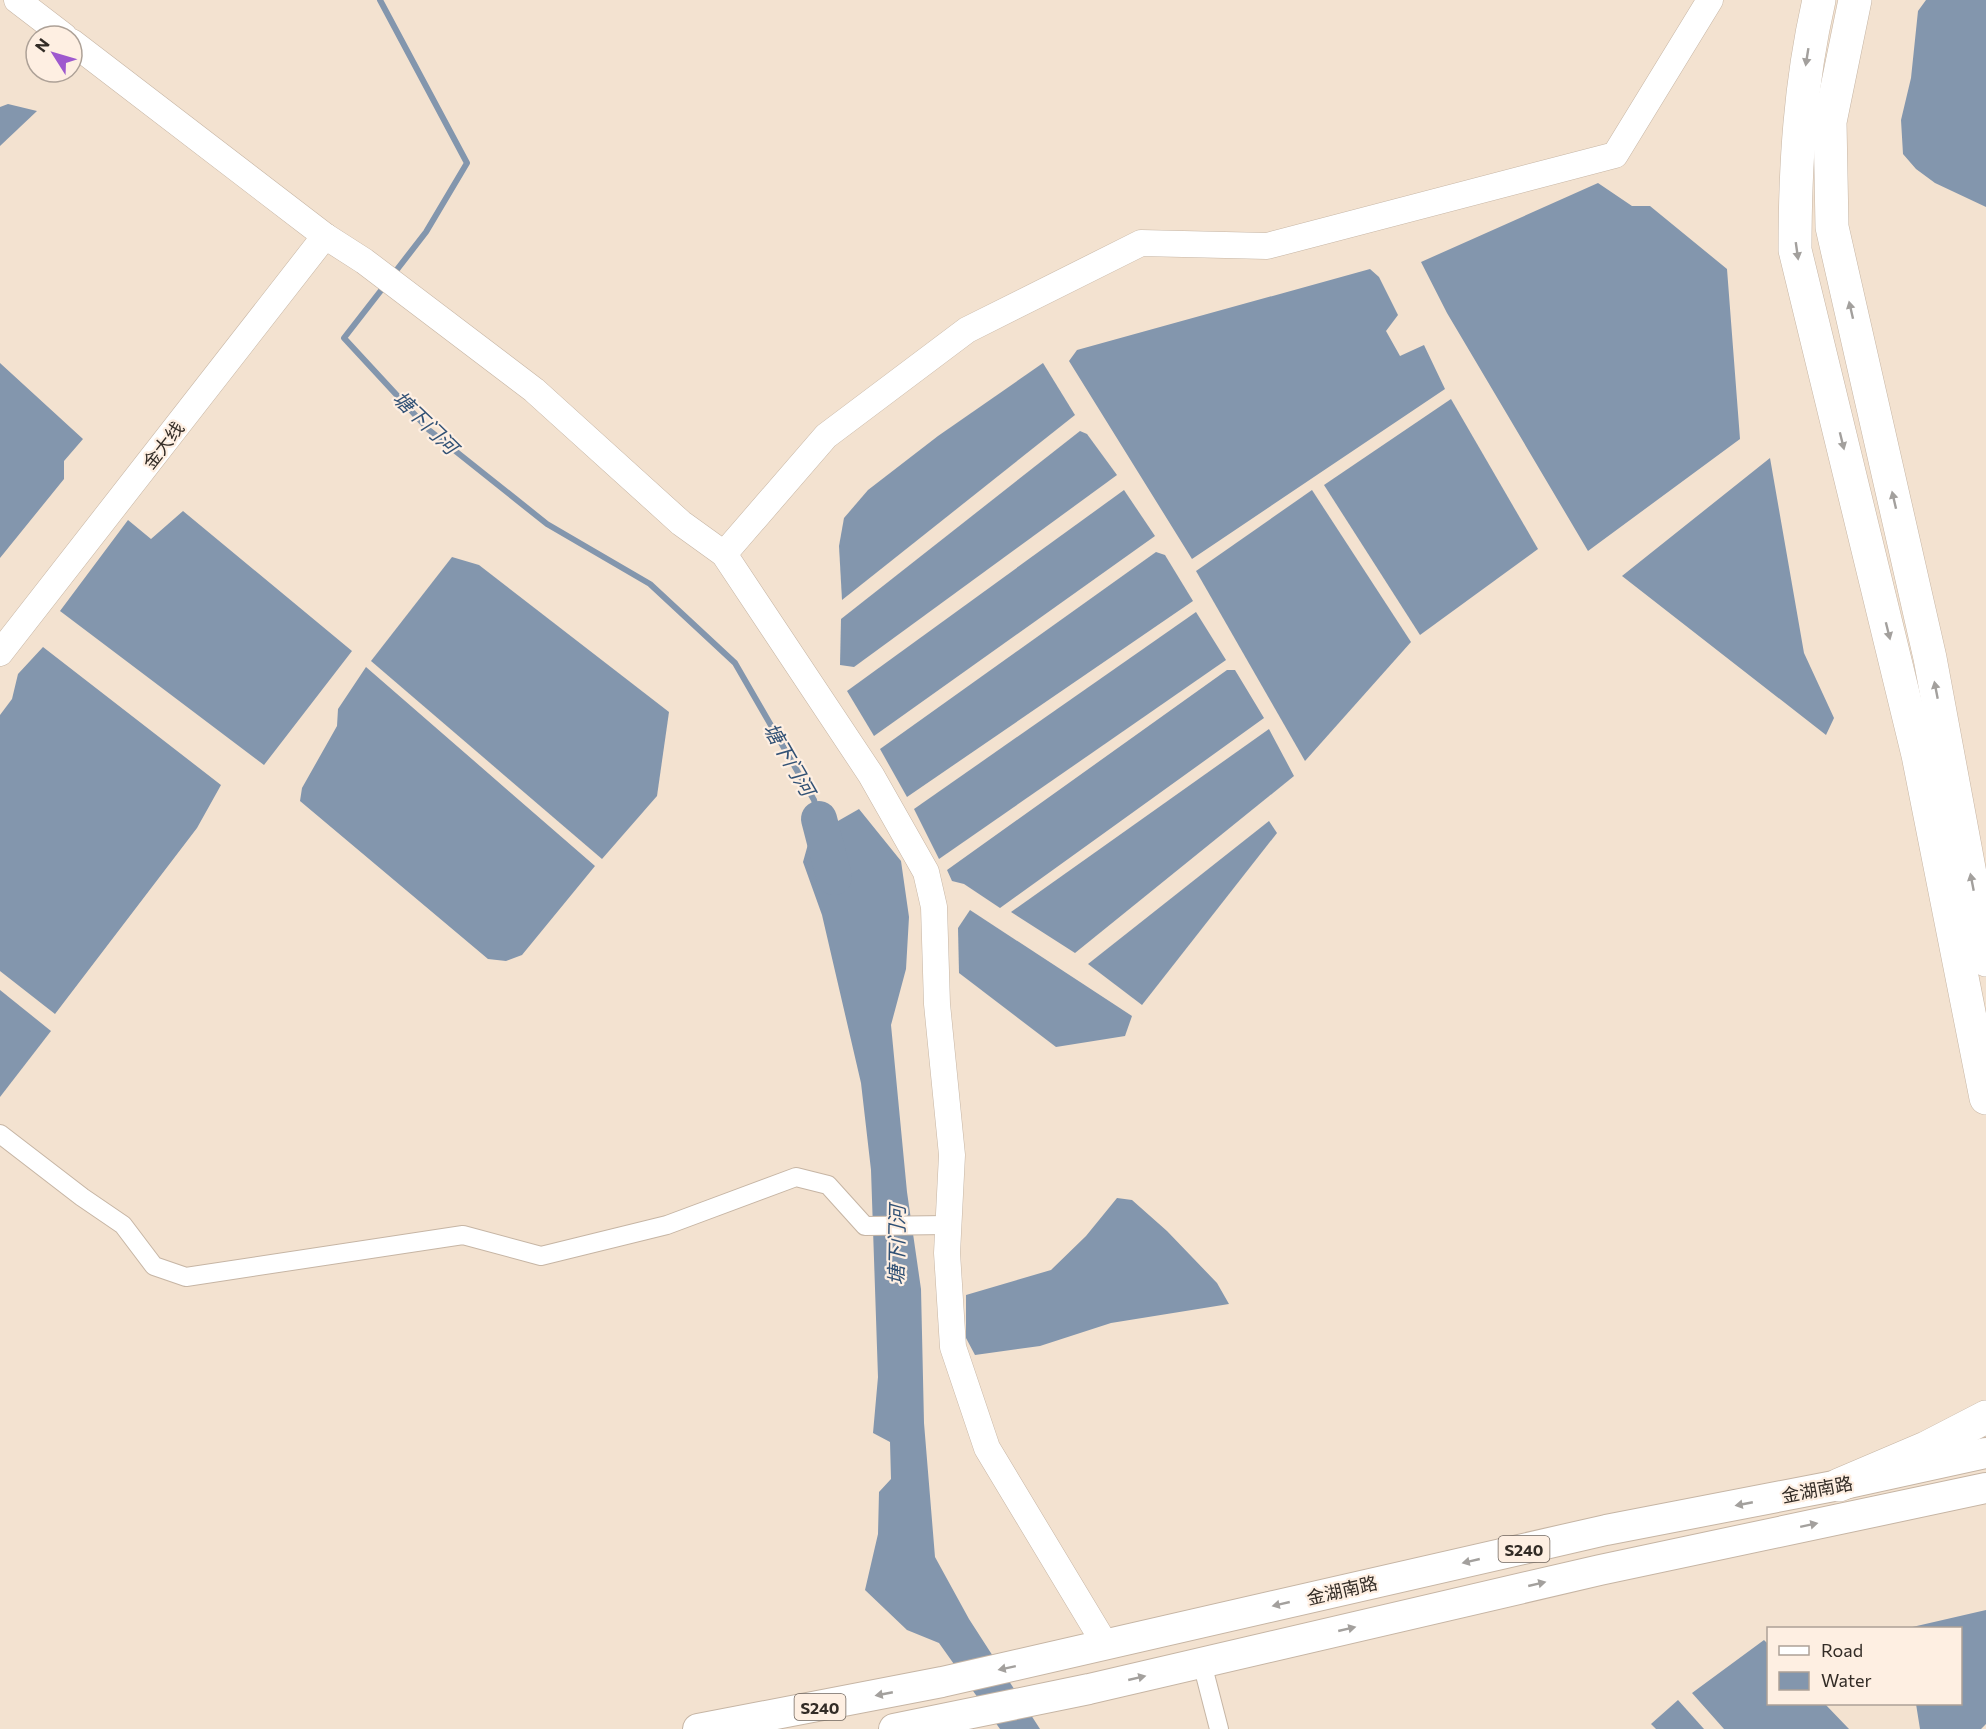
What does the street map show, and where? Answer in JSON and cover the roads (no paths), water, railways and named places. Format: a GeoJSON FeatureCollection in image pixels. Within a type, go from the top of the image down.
{"type":"FeatureCollection","features":[{"type":"Feature","properties":{"kind":"highway"},"geometry":{"type":"LineString","coordinates":[[1819,0],[1801,102],[1795,176],[1796,250],[1918,755],[1986,1098]]}},
{"type":"Feature","properties":{"kind":"highway"},"geometry":{"type":"LineString","coordinates":[[1855,0],[1830,122],[1832,227],[1930,658],[1986,960]]}},
{"type":"Feature","properties":{"kind":"highway"},"geometry":{"type":"LineString","coordinates":[[1839,1485],[1926,1448],[1986,1417]]}},
{"type":"Feature","properties":{"kind":"main road","name":"金湖南路"},"geometry":{"type":"LineString","coordinates":[[698,1729],[942,1682],[1606,1530],[1839,1485],[1986,1453]]}},
{"type":"Feature","properties":{"kind":"main road","name":"金湖南路"},"geometry":{"type":"LineString","coordinates":[[894,1729],[1080,1692],[1600,1569],[1986,1488]]}},
{"type":"Feature","properties":{"kind":"street"},"geometry":{"type":"LineString","coordinates":[[17,0],[48,24]]}},
{"type":"Feature","properties":{"kind":"street"},"geometry":{"type":"LineString","coordinates":[[724,554],[826,436],[967,330],[1141,243],[1267,246],[1615,154],[1710,0]]}},
{"type":"Feature","properties":{"kind":"street"},"geometry":{"type":"LineString","coordinates":[[84,51],[326,236],[364,261],[410,299],[534,390],[681,523],[724,554],[871,775],[926,872],[934,908],[937,1004],[952,1155],[947,1253],[953,1347],[987,1448],[1105,1644]]}},
{"type":"Feature","properties":{"kind":"street","name":"金大线"},"geometry":{"type":"LineString","coordinates":[[0,654],[326,236]]}},
{"type":"Feature","properties":{"kind":"street"},"geometry":{"type":"LineString","coordinates":[[0,1134],[82,1197],[123,1225],[154,1266],[186,1277],[463,1235],[541,1256],[667,1225],[796,1177],[828,1185],[865,1227],[948,1225]]}},
{"type":"Feature","properties":{"kind":"street"},"geometry":{"type":"LineString","coordinates":[[1202,1663],[1219,1729]]}},
{"type":"Feature","properties":{"kind":"water"},"geometry":{"type":"Polygon","coordinates":[[[1926,0],[1986,0],[1986,207],[1935,183],[1916,169],[1903,154],[1901,120],[1911,78],[1918,11],[1926,0]]]}},
{"type":"Feature","properties":{"kind":"water"},"geometry":{"type":"Polygon","coordinates":[[[8,104],[37,111],[0,146],[0,107],[8,104]]]}},
{"type":"Feature","properties":{"kind":"water"},"geometry":{"type":"Polygon","coordinates":[[[1598,183],[1632,206],[1650,206],[1727,269],[1740,439],[1588,551],[1447,313],[1421,262],[1598,183]]]}},
{"type":"Feature","properties":{"kind":"water"},"geometry":{"type":"Polygon","coordinates":[[[1370,269],[1379,277],[1398,315],[1386,331],[1400,356],[1424,345],[1445,389],[1192,559],[1069,361],[1077,350],[1370,269]]]}},
{"type":"Feature","properties":{"kind":"water"},"geometry":{"type":"Polygon","coordinates":[[[0,363],[83,439],[64,461],[64,479],[0,558],[0,363]]]}},
{"type":"Feature","properties":{"kind":"water"},"geometry":{"type":"Polygon","coordinates":[[[1043,363],[1075,415],[842,600],[839,546],[844,518],[868,490],[938,436],[1043,363]]]}},
{"type":"Feature","properties":{"kind":"water"},"geometry":{"type":"Polygon","coordinates":[[[1451,399],[1538,549],[1420,635],[1324,485],[1451,399]]]}},
{"type":"Feature","properties":{"kind":"water"},"geometry":{"type":"Polygon","coordinates":[[[1080,431],[1087,434],[1117,475],[854,667],[840,665],[841,619],[1080,431]]]}},
{"type":"Feature","properties":{"kind":"water"},"geometry":{"type":"Polygon","coordinates":[[[1770,458],[1804,653],[1834,718],[1826,735],[1622,576],[1770,458]]]}},
{"type":"Feature","properties":{"kind":"water"},"geometry":{"type":"Polygon","coordinates":[[[1124,490],[1155,536],[874,736],[847,691],[1124,490]]]}},
{"type":"Feature","properties":{"kind":"water"},"geometry":{"type":"Polygon","coordinates":[[[1312,490],[1411,642],[1305,761],[1196,571],[1312,490]]]}},
{"type":"Feature","properties":{"kind":"water"},"geometry":{"type":"Polygon","coordinates":[[[183,511],[352,651],[264,765],[60,611],[128,520],[151,539],[183,511]]]}},
{"type":"Feature","properties":{"kind":"water"},"geometry":{"type":"Polygon","coordinates":[[[1156,552],[1165,555],[1193,601],[907,797],[880,749],[1156,552]]]}},
{"type":"Feature","properties":{"kind":"water"},"geometry":{"type":"Polygon","coordinates":[[[452,557],[479,565],[669,712],[657,796],[602,859],[371,661],[452,557]]]}},
{"type":"Feature","properties":{"kind":"water"},"geometry":{"type":"Polygon","coordinates":[[[1196,612],[1226,660],[939,859],[914,809],[1196,612]]]}},
{"type":"Feature","properties":{"kind":"water"},"geometry":{"type":"Polygon","coordinates":[[[43,647],[221,785],[197,828],[55,1014],[0,971],[0,715],[12,699],[18,674],[43,647]]]}},
{"type":"Feature","properties":{"kind":"water"},"geometry":{"type":"Polygon","coordinates":[[[366,667],[595,866],[522,955],[506,961],[488,959],[300,801],[302,788],[337,726],[338,709],[366,667]]]}},
{"type":"Feature","properties":{"kind":"water"},"geometry":{"type":"Polygon","coordinates":[[[1227,670],[1235,670],[1264,718],[1000,908],[964,884],[952,881],[947,870],[1227,670]]]}},
{"type":"Feature","properties":{"kind":"water"},"geometry":{"type":"Polygon","coordinates":[[[1269,729],[1294,776],[1075,953],[1011,912],[1269,729]]]}},
{"type":"Feature","properties":{"kind":"water"},"geometry":{"type":"Polygon","coordinates":[[[859,809],[901,861],[909,917],[906,969],[891,1025],[907,1192],[921,1289],[924,1423],[935,1557],[969,1619],[1040,1729],[1000,1729],[939,1643],[907,1630],[865,1590],[878,1534],[879,1492],[891,1479],[890,1442],[873,1433],[878,1377],[871,1170],[861,1083],[822,915],[803,862],[810,837],[859,809]]]}},
{"type":"Feature","properties":{"kind":"water"},"geometry":{"type":"Polygon","coordinates":[[[1269,821],[1277,833],[1142,1005],[1088,964],[1269,821]]]}},
{"type":"Feature","properties":{"kind":"water"},"geometry":{"type":"Polygon","coordinates":[[[970,910],[1132,1016],[1125,1036],[1056,1047],[959,973],[958,928],[970,910]]]}},
{"type":"Feature","properties":{"kind":"water"},"geometry":{"type":"Polygon","coordinates":[[[0,990],[51,1031],[0,1097],[0,990]]]}},
{"type":"Feature","properties":{"kind":"water"},"geometry":{"type":"Polygon","coordinates":[[[1117,1198],[1132,1200],[1167,1231],[1217,1283],[1229,1304],[1111,1323],[1040,1346],[975,1355],[966,1338],[966,1295],[1051,1270],[1086,1236],[1117,1198]]]}},
{"type":"Feature","properties":{"kind":"water"},"geometry":{"type":"Polygon","coordinates":[[[1986,1610],[1986,1724],[1981,1729],[1920,1729],[1916,1705],[1962,1705],[1962,1627],[1912,1627],[1986,1610]]]}},
{"type":"Feature","properties":{"kind":"water"},"geometry":{"type":"Polygon","coordinates":[[[1764,1640],[1767,1643],[1767,1705],[1826,1705],[1849,1729],[1724,1729],[1692,1693],[1764,1640]]]}},
{"type":"Feature","properties":{"kind":"water"},"geometry":{"type":"Polygon","coordinates":[[[1678,1700],[1704,1729],[1656,1729],[1651,1724],[1678,1700]]]}},
{"type":"Feature","properties":{"kind":"waterway","name":"塘下门河"},"geometry":{"type":"LineString","coordinates":[[380,0],[467,163],[426,232],[392,276]]}},
{"type":"Feature","properties":{"kind":"waterway","name":"塘下门河"},"geometry":{"type":"LineString","coordinates":[[386,284],[344,338],[429,430],[547,524],[650,584],[735,663],[814,800],[819,819]]}},
{"type":"Feature","properties":{"kind":"waterway","name":"塘下门河"},"geometry":{"type":"LineString","coordinates":[[819,819],[834,877]]}}]}
